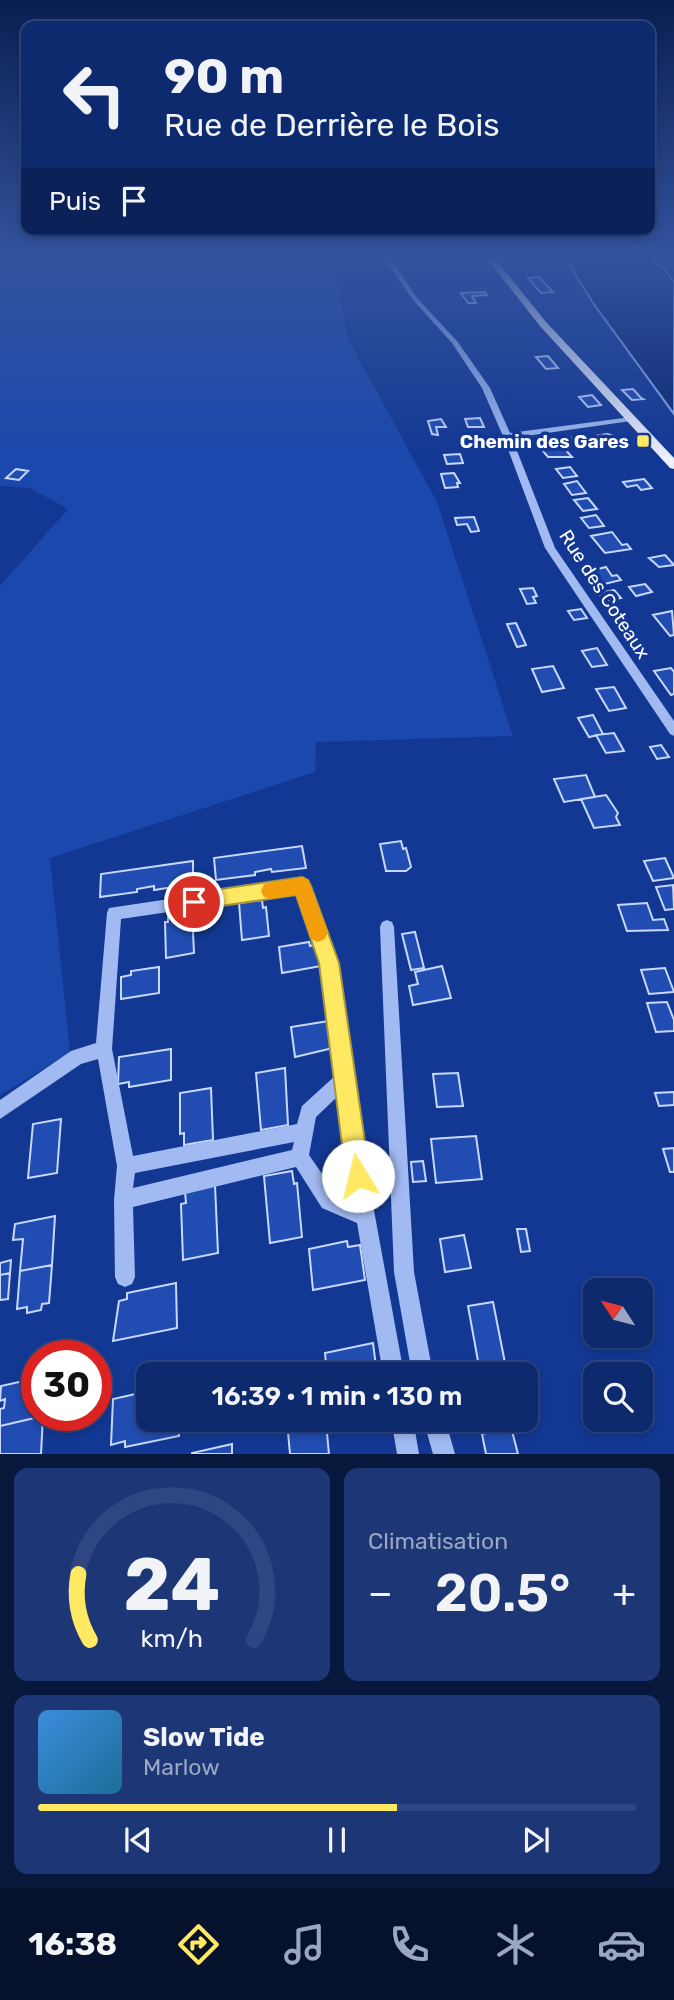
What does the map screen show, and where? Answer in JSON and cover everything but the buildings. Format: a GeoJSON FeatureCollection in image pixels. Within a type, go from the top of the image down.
{"type":"FeatureCollection","features":[{"type":"Feature","properties":{"kind":"main road"},"geometry":{"type":"LineString","coordinates":[[543,324],[674,465]]}},
{"type":"Feature","properties":{"kind":"street","name":"Rue des Coteaux"},"geometry":{"type":"LineString","coordinates":[[439,324],[455,342],[486,388],[550,548],[674,731]]}},
{"type":"Feature","properties":{"kind":"street"},"geometry":{"type":"LineString","coordinates":[[507,436],[631,419]]}},
{"type":"Feature","properties":{"kind":"street"},"geometry":{"type":"LineString","coordinates":[[125,1277],[123,1200],[126,1166],[104,1049],[114,913],[302,886],[329,963],[366,1217],[392,1362]]}},
{"type":"Feature","properties":{"kind":"street"},"geometry":{"type":"LineString","coordinates":[[387,927],[404,1272],[421,1362]]}},
{"type":"Feature","properties":{"kind":"street"},"geometry":{"type":"LineString","coordinates":[[0,1110],[77,1057],[104,1049]]}},
{"type":"Feature","properties":{"kind":"street"},"geometry":{"type":"LineString","coordinates":[[345,1078],[308,1112],[300,1157],[329,1201],[366,1217]]}},
{"type":"Feature","properties":{"kind":"street"},"geometry":{"type":"LineString","coordinates":[[126,1166],[305,1131]]}},
{"type":"Feature","properties":{"kind":"street"},"geometry":{"type":"LineString","coordinates":[[123,1200],[300,1157]]}},
{"type":"Feature","properties":{"kind":"street"},"geometry":{"type":"LineString","coordinates":[[404,1432],[408,1454]]}},
{"type":"Feature","properties":{"kind":"street"},"geometry":{"type":"LineString","coordinates":[[438,1432],[444,1454]]}},
{"type":"Feature","properties":{"kind":"shaded area"},"geometry":{"type":"Polygon","coordinates":[[[0,324],[345,324],[348,339],[437,502],[513,736],[316,742],[315,772],[50,858],[70,1053],[0,1095],[0,586],[68,509],[30,488],[0,486],[0,324]]]}},
{"type":"Feature","properties":{"kind":"shaded area"},"geometry":{"type":"Polygon","coordinates":[[[608,324],[674,324],[674,414],[608,324]]]}},
{"type":"Feature","properties":{"kind":"slow traffic"},"geometry":{"type":"LineString","coordinates":[[270,891],[302,886],[318,932]]}},
{"type":"Feature","properties":{"kind":"place","name":"Chemin des Gares"},"geometry":{"type":"Point","coordinates":[643,441]}},
{"type":"Feature","properties":{"kind":"route"},"geometry":{"type":"LineString","coordinates":[[194,902],[302,886],[329,963],[358,1176]]}}]}
